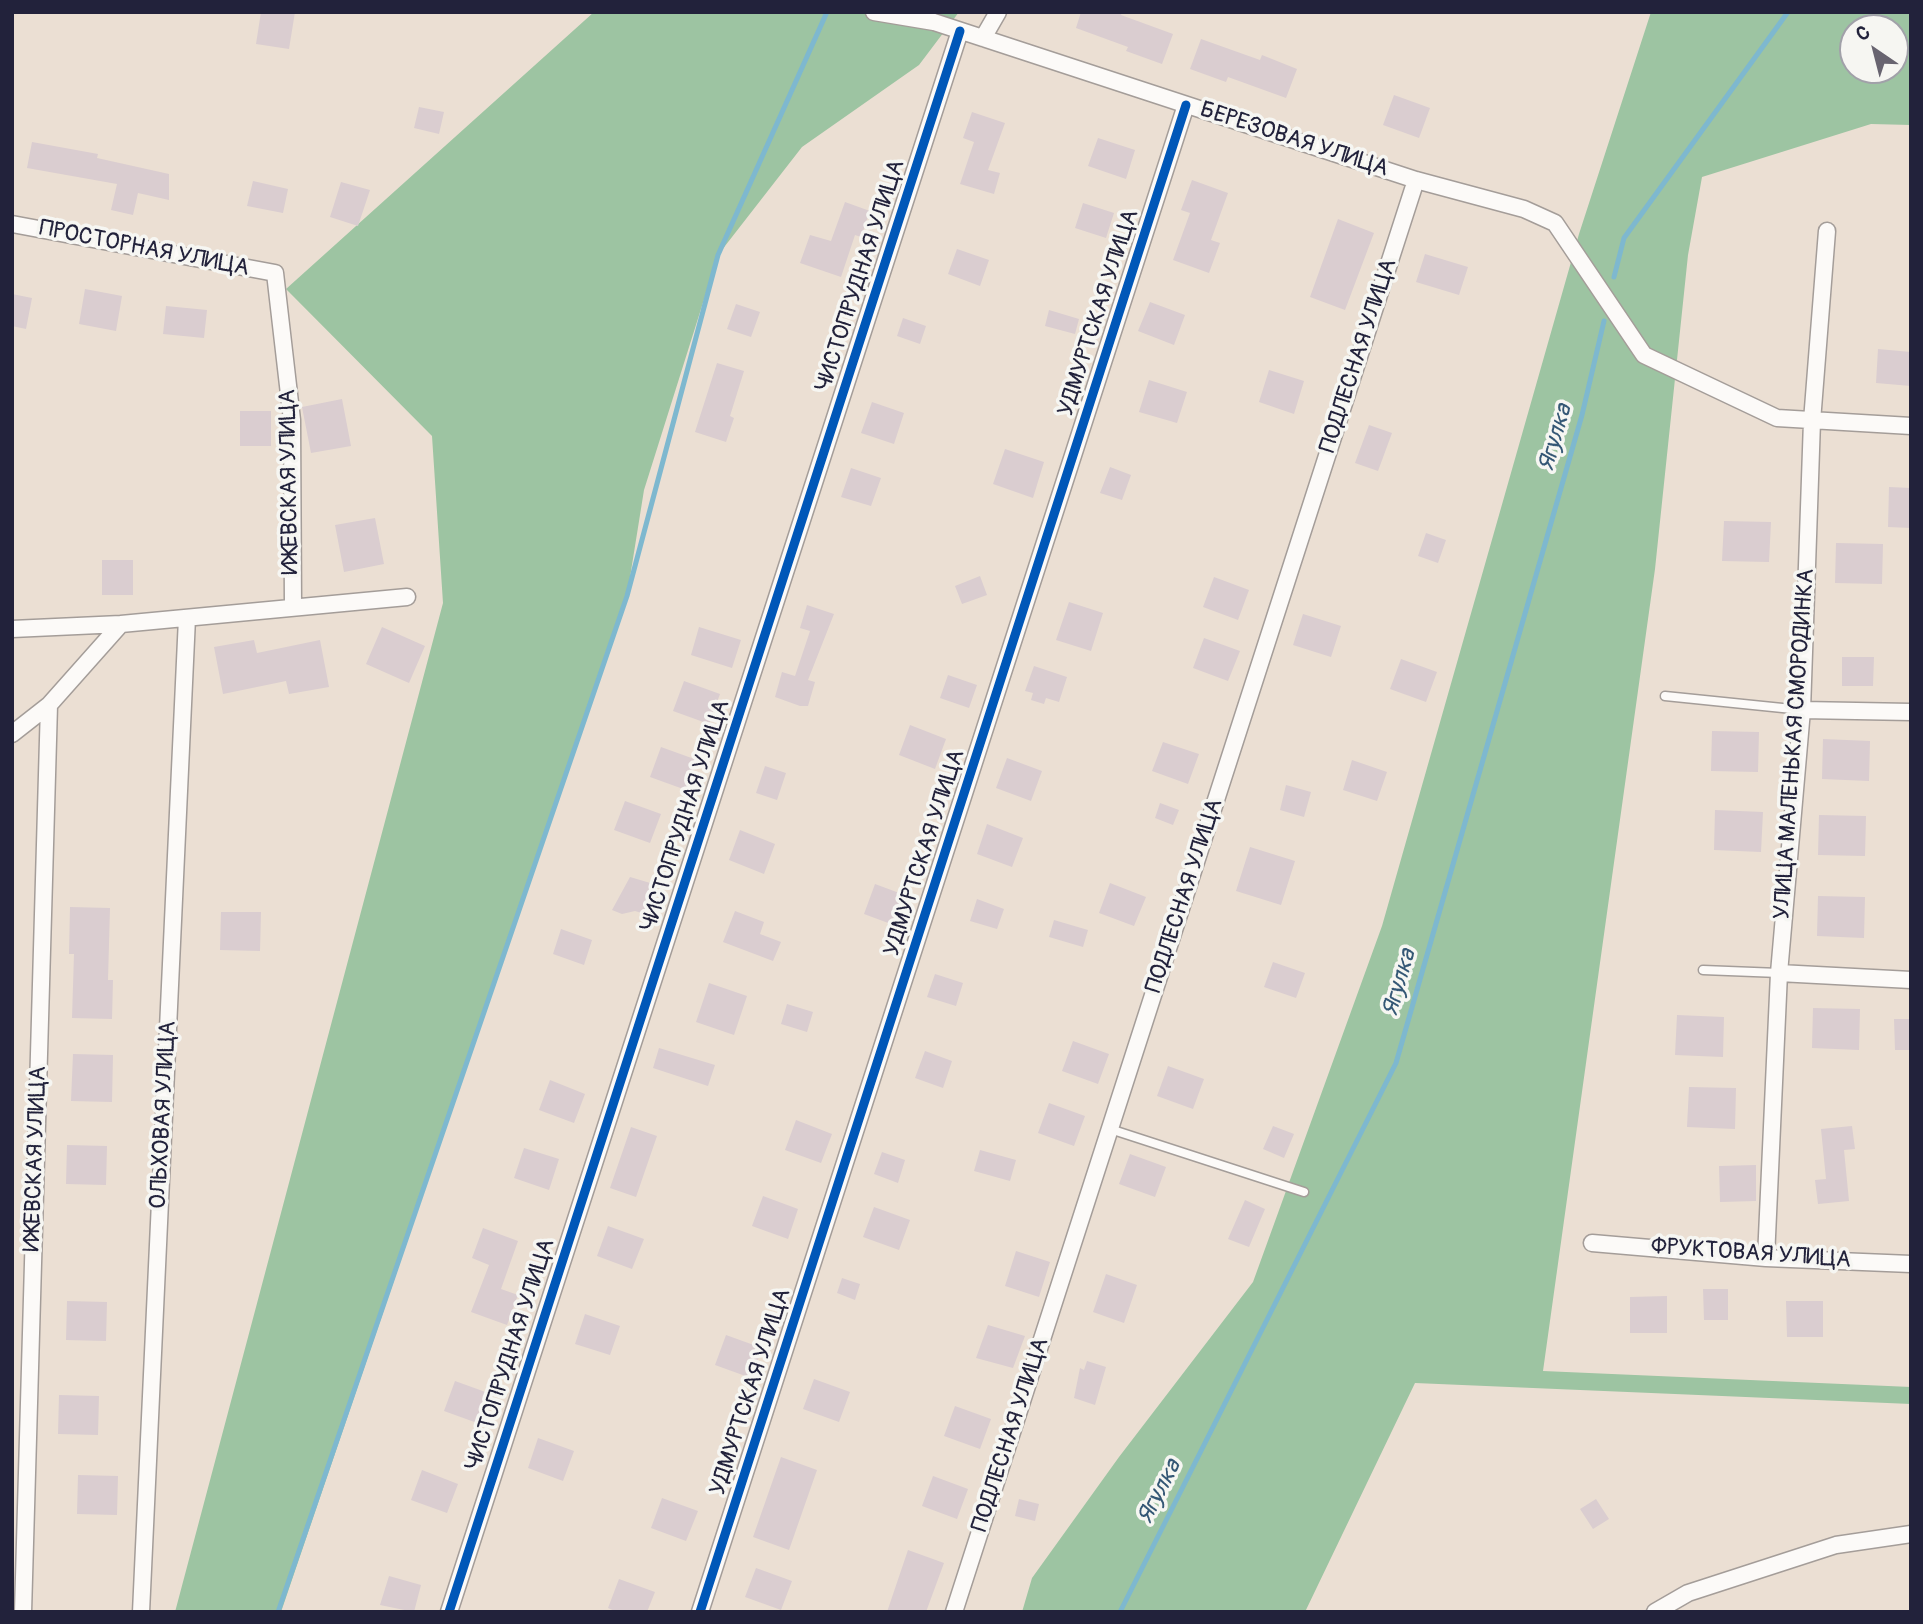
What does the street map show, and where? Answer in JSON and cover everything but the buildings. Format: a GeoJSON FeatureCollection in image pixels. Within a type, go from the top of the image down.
{"type":"FeatureCollection","features":[{"type":"Feature","properties":{"kind":"street","name":"БЕРЕЗОВАЯ УЛИЦА"},"geometry":{"type":"LineString","coordinates":[[874,12],[934,22],[1416,180],[1524,209],[1555,223],[1644,355],[1777,418],[1812,421]]}},
{"type":"Feature","properties":{"kind":"street"},"geometry":{"type":"LineString","coordinates":[[983,38],[998,12]]}},
{"type":"Feature","properties":{"kind":"street","name":"ЧИСТОПРУДНАЯ УЛИЦА"},"geometry":{"type":"LineString","coordinates":[[449,1612],[960,32]]}},
{"type":"Feature","properties":{"kind":"street","name":"УДМУРТСКАЯ УЛИЦА"},"geometry":{"type":"LineString","coordinates":[[700,1612],[1186,106]]}},
{"type":"Feature","properties":{"kind":"street","name":"ПОДЛЕСНАЯ УЛИЦА"},"geometry":{"type":"LineString","coordinates":[[954,1612],[1416,180]]}},
{"type":"Feature","properties":{"kind":"street","name":"ПРОСТОРНАЯ УЛИЦА"},"geometry":{"type":"LineString","coordinates":[[12,224],[275,273]]}},
{"type":"Feature","properties":{"kind":"street","name":"УЛИЦА МАЛЕНЬКАЯ СМОРОДИНКА"},"geometry":{"type":"LineString","coordinates":[[1766,1258],[1779,972],[1802,710],[1812,421],[1827,231]]}},
{"type":"Feature","properties":{"kind":"street","name":"ИЖЕВСКАЯ УЛИЦА"},"geometry":{"type":"LineString","coordinates":[[275,273],[292,420],[293,607]]}},
{"type":"Feature","properties":{"kind":"street"},"geometry":{"type":"LineString","coordinates":[[1812,421],[1911,426]]}},
{"type":"Feature","properties":{"kind":"street"},"geometry":{"type":"LineString","coordinates":[[12,629],[121,624],[407,597]]}},
{"type":"Feature","properties":{"kind":"street","name":"ОЛЬХОВАЯ УЛИЦА"},"geometry":{"type":"LineString","coordinates":[[141,1612],[187,618]]}},
{"type":"Feature","properties":{"kind":"street"},"geometry":{"type":"LineString","coordinates":[[12,734],[49,705],[121,624]]}},
{"type":"Feature","properties":{"kind":"street","name":"ИЖЕВСКАЯ УЛИЦА"},"geometry":{"type":"LineString","coordinates":[[23,1612],[49,705]]}},
{"type":"Feature","properties":{"kind":"street"},"geometry":{"type":"LineString","coordinates":[[1802,710],[1911,712]]}},
{"type":"Feature","properties":{"kind":"street"},"geometry":{"type":"LineString","coordinates":[[1779,972],[1911,979]]}},
{"type":"Feature","properties":{"kind":"street","name":"ФРУКТОВАЯ УЛИЦА"},"geometry":{"type":"LineString","coordinates":[[1592,1243],[1766,1258],[1911,1264]]}},
{"type":"Feature","properties":{"kind":"street"},"geometry":{"type":"LineString","coordinates":[[1655,1612],[1688,1594],[1836,1545],[1911,1534]]}},
{"type":"Feature","properties":{"kind":"lane"},"geometry":{"type":"LineString","coordinates":[[1665,696],[1802,710]]}},
{"type":"Feature","properties":{"kind":"lane"},"geometry":{"type":"LineString","coordinates":[[1703,970],[1779,972]]}},
{"type":"Feature","properties":{"kind":"lane"},"geometry":{"type":"LineString","coordinates":[[1110,1129],[1304,1192]]}},
{"type":"Feature","properties":{"kind":"green space"},"geometry":{"type":"Polygon","coordinates":[[[594,12],[959,12],[919,65],[802,147],[718,255],[644,490],[627,596],[281,1612],[175,1612],[443,603],[432,436],[286,289],[594,12]]]}},
{"type":"Feature","properties":{"kind":"green space"},"geometry":{"type":"Polygon","coordinates":[[[1651,12],[1911,12],[1911,125],[1871,124],[1702,177],[1688,255],[1655,569],[1543,1371],[1911,1387],[1911,1404],[1415,1383],[1305,1612],[1022,1612],[1032,1578],[1119,1457],[1253,1282],[1382,926],[1579,234],[1651,12]]]}},
{"type":"Feature","properties":{"kind":"waterway"},"geometry":{"type":"LineString","coordinates":[[278,1612],[627,596],[718,255],[827,12]]}},
{"type":"Feature","properties":{"kind":"waterway","name":"Ягулка"},"geometry":{"type":"LineString","coordinates":[[1614,277],[1624,238],[1788,12]]}},
{"type":"Feature","properties":{"kind":"waterway","name":"Ягулка"},"geometry":{"type":"LineString","coordinates":[[1120,1612],[1396,1063],[1582,415],[1604,321]]}},
{"type":"Feature","properties":{"kind":"cycle path"},"geometry":{"type":"LineString","coordinates":[[449,1612],[960,31]]}},
{"type":"Feature","properties":{"kind":"cycle path"},"geometry":{"type":"LineString","coordinates":[[700,1612],[1186,105]]}}]}
